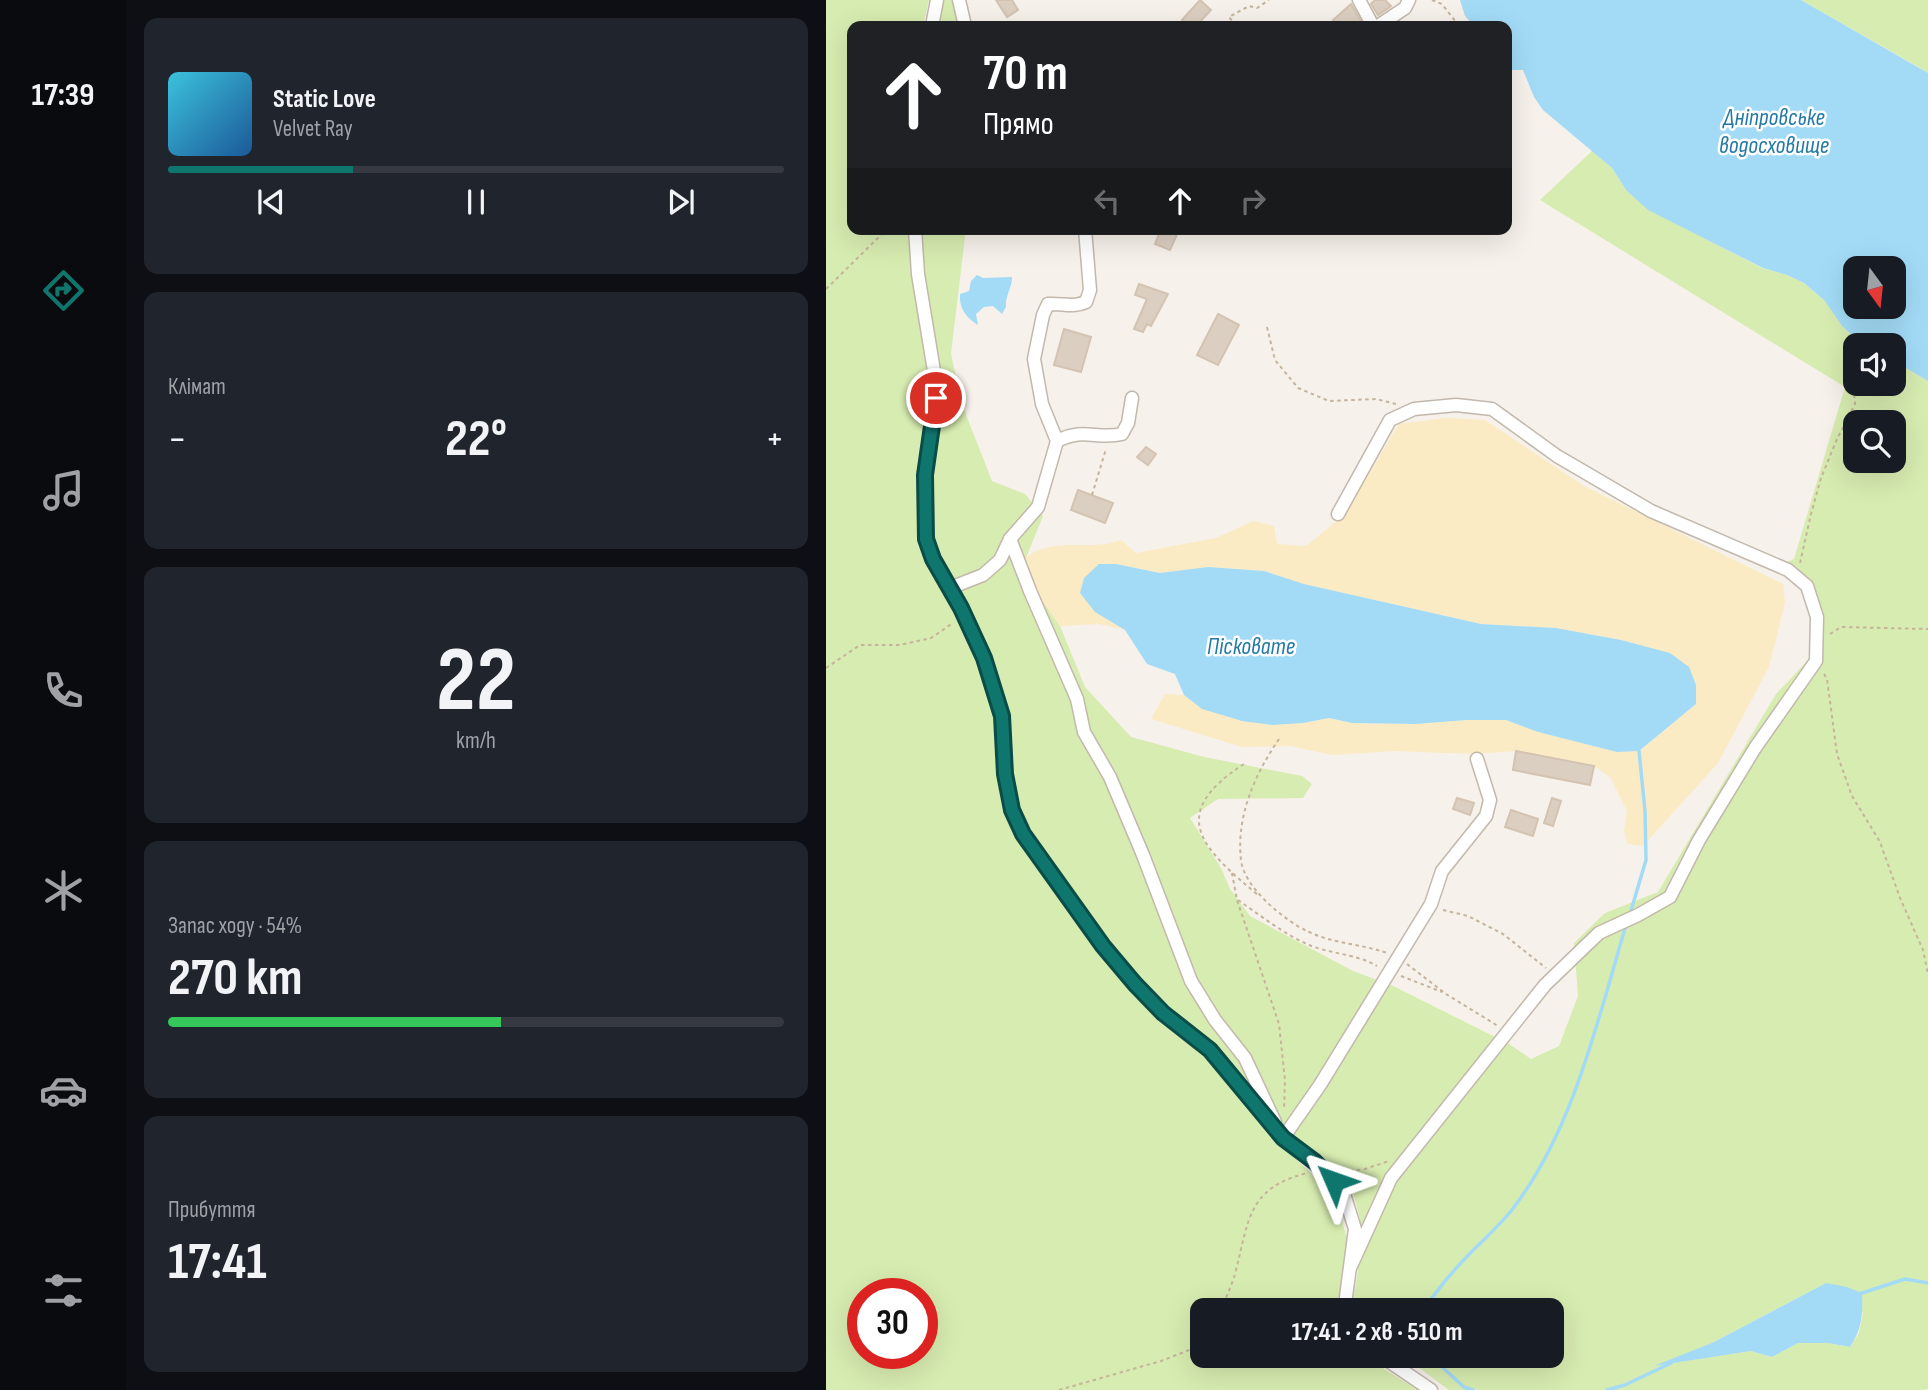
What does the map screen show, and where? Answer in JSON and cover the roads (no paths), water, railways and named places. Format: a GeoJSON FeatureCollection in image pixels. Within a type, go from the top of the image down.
{"type":"FeatureCollection","features":[{"type":"Feature","properties":{"kind":"street"},"geometry":{"type":"LineString","coordinates":[[933,21],[937,0]]}},
{"type":"Feature","properties":{"kind":"street"},"geometry":{"type":"LineString","coordinates":[[959,0],[964,21]]}},
{"type":"Feature","properties":{"kind":"street"},"geometry":{"type":"LineString","coordinates":[[1359,0],[1373,21]]}},
{"type":"Feature","properties":{"kind":"street"},"geometry":{"type":"LineString","coordinates":[[1384,21],[1405,8],[1409,0]]}},
{"type":"Feature","properties":{"kind":"street"},"geometry":{"type":"LineString","coordinates":[[915,235],[918,274],[936,383],[935,414],[925,475],[926,539],[933,559],[984,658],[1002,716],[1005,774],[1012,810],[1023,834],[1103,946],[1135,984],[1163,1013],[1210,1050],[1283,1138],[1321,1169],[1345,1197],[1355,1230],[1346,1298]]}},
{"type":"Feature","properties":{"kind":"street"},"geometry":{"type":"LineString","coordinates":[[950,588],[983,575],[1000,560],[1010,539],[1038,508],[1057,441],[1042,404],[1034,359],[1043,315],[1048,304],[1062,303],[1075,307],[1086,302],[1090,290],[1085,235]]}},
{"type":"Feature","properties":{"kind":"street"},"geometry":{"type":"LineString","coordinates":[[1057,441],[1071,434],[1091,433],[1110,437],[1122,434],[1128,423],[1132,398]]}},
{"type":"Feature","properties":{"kind":"street"},"geometry":{"type":"LineString","coordinates":[[1338,514],[1390,420],[1414,409],[1456,405],[1492,409],[1557,456],[1651,511],[1788,570],[1807,586],[1817,617],[1816,661],[1755,748],[1699,840],[1670,897],[1599,933],[1555,976],[1391,1178],[1351,1266]]}},
{"type":"Feature","properties":{"kind":"street"},"geometry":{"type":"LineString","coordinates":[[1010,539],[1077,699],[1084,732],[1115,788],[1191,981],[1215,1020],[1245,1058],[1283,1138]]}},
{"type":"Feature","properties":{"kind":"street"},"geometry":{"type":"LineString","coordinates":[[1283,1138],[1320,1085],[1431,904],[1442,871],[1486,816],[1490,800],[1477,759]]}},
{"type":"Feature","properties":{"kind":"street"},"geometry":{"type":"LineString","coordinates":[[1399,1368],[1431,1390]]}},
{"type":"Feature","properties":{"kind":"water","name":"Дніпровське водосховище"},"geometry":{"type":"Polygon","coordinates":[[[1460,0],[1801,0],[1928,73],[1928,381],[1906,368],[1906,333],[1850,333],[1824,300],[1804,283],[1763,268],[1648,210],[1626,190],[1612,168],[1543,110],[1534,97],[1523,70],[1512,70],[1512,21],[1470,21],[1460,0]]]}},
{"type":"Feature","properties":{"kind":"water"},"geometry":{"type":"Polygon","coordinates":[[[977,275],[983,278],[1012,277],[1002,314],[993,306],[984,307],[976,314],[978,325],[964,312],[960,299],[960,294],[969,291],[971,281],[977,275]]]}},
{"type":"Feature","properties":{"kind":"water","name":"Пісковате"},"geometry":{"type":"Polygon","coordinates":[[[1099,564],[1116,564],[1160,573],[1208,567],[1264,571],[1304,584],[1481,624],[1556,628],[1621,640],[1670,653],[1689,667],[1696,685],[1696,704],[1639,751],[1617,752],[1538,732],[1506,720],[1415,724],[1352,723],[1329,718],[1272,725],[1242,721],[1202,709],[1184,695],[1175,674],[1147,664],[1125,630],[1095,612],[1080,593],[1084,578],[1099,564]]]}},
{"type":"Feature","properties":{"kind":"water"},"geometry":{"type":"Polygon","coordinates":[[[1826,1283],[1862,1293],[1861,1321],[1850,1347],[1828,1343],[1798,1343],[1772,1357],[1751,1351],[1654,1366],[1714,1342],[1826,1283]]]}},
{"type":"Feature","properties":{"kind":"waterway"},"geometry":{"type":"LineString","coordinates":[[1630,914],[1646,860],[1645,811],[1639,751]]}},
{"type":"Feature","properties":{"kind":"waterway"},"geometry":{"type":"LineString","coordinates":[[1432,1298],[1459,1265],[1511,1211],[1533,1180],[1551,1146],[1567,1111],[1594,1036],[1626,925]]}},
{"type":"Feature","properties":{"kind":"waterway"},"geometry":{"type":"LineString","coordinates":[[1859,1294],[1905,1279],[1928,1283]]}},
{"type":"Feature","properties":{"kind":"waterway"},"geometry":{"type":"LineString","coordinates":[[1607,1390],[1625,1385],[1671,1363]]}},
{"type":"Feature","properties":{"kind":"waterway"},"geometry":{"type":"LineString","coordinates":[[1443,1368],[1464,1387],[1473,1390]]}}]}
